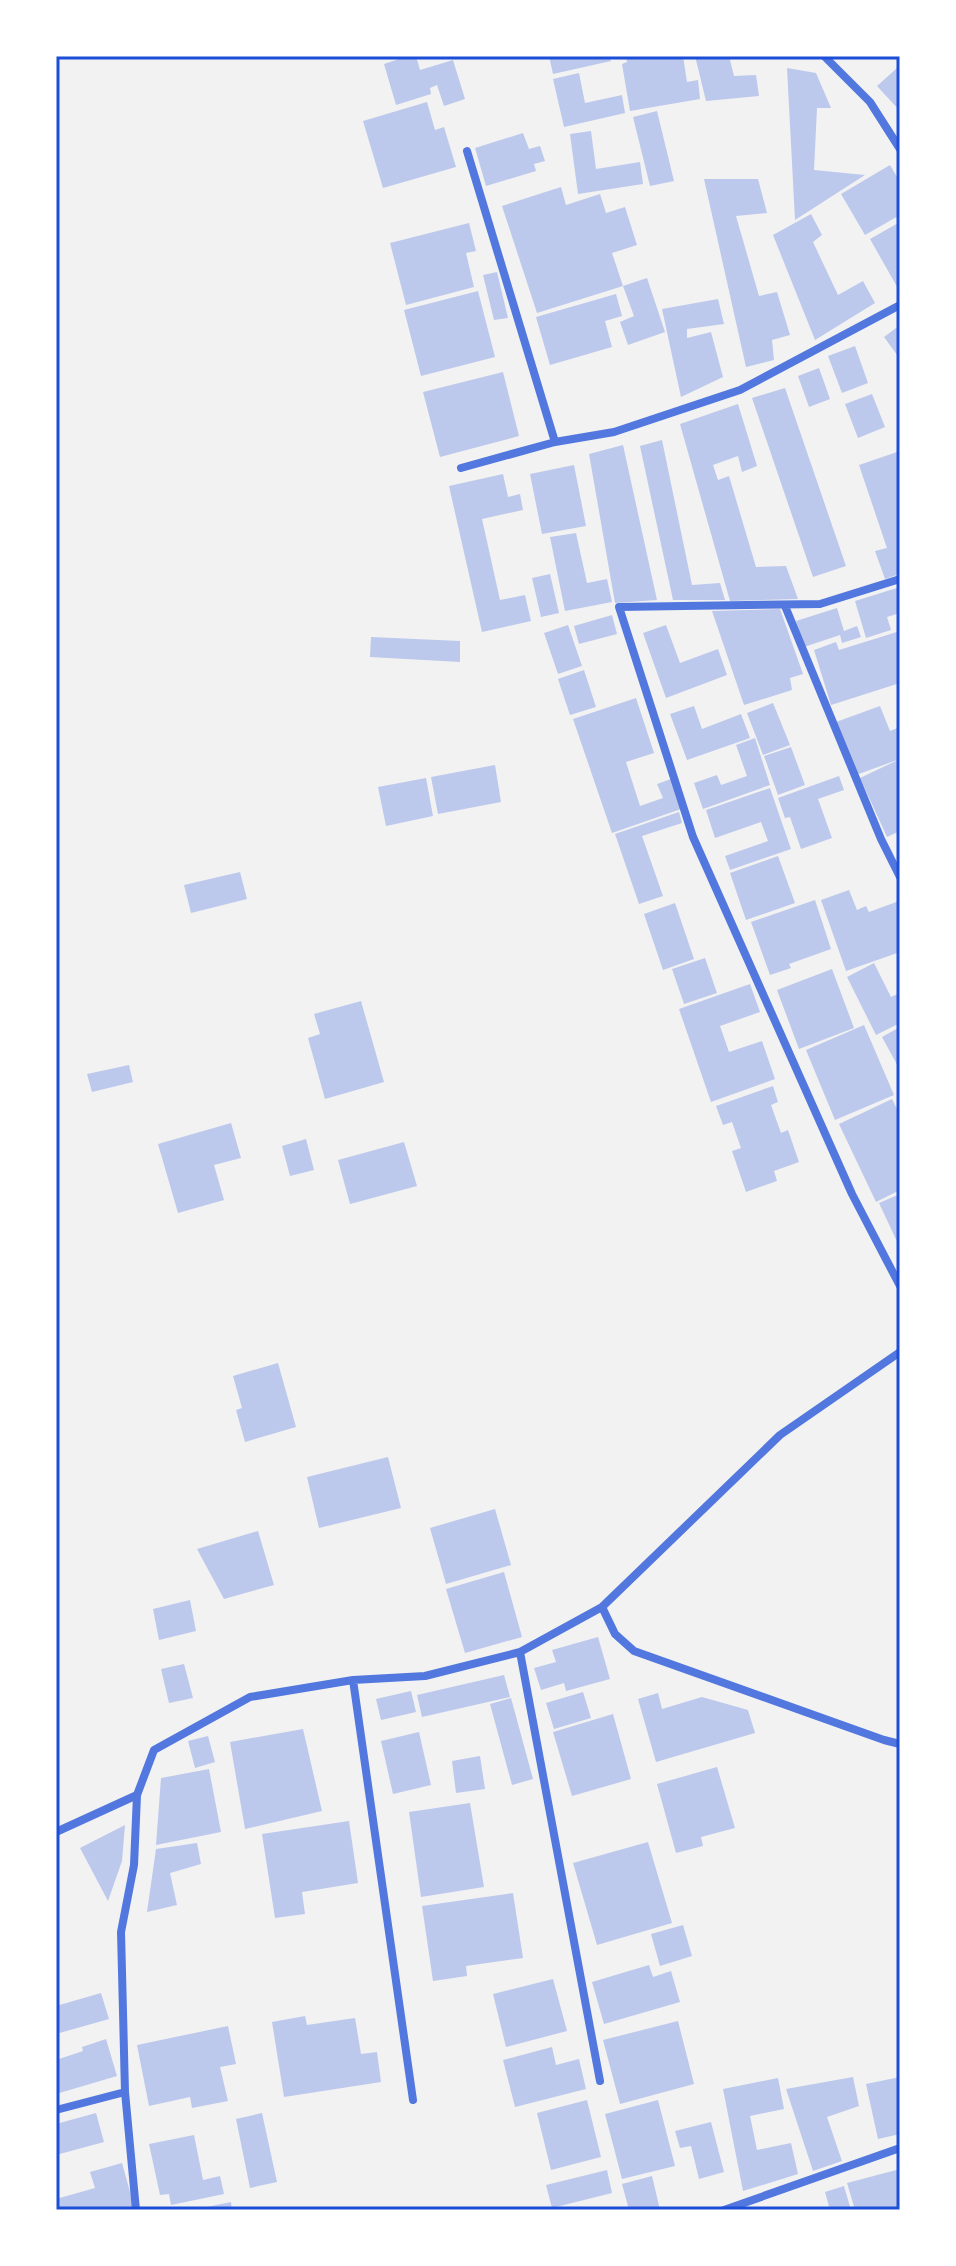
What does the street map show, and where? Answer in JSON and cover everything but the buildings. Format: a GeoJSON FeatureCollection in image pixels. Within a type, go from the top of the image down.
{"type":"FeatureCollection","features":[{"type":"Feature","properties":{"kind":"street"},"geometry":{"type":"LineString","coordinates":[[824,56],[870,102],[900,149]]}},
{"type":"Feature","properties":{"kind":"street"},"geometry":{"type":"LineString","coordinates":[[467,151],[555,442]]}},
{"type":"Feature","properties":{"kind":"street"},"geometry":{"type":"LineString","coordinates":[[461,468],[555,442],[614,432],[740,390],[900,305]]}},
{"type":"Feature","properties":{"kind":"street"},"geometry":{"type":"LineString","coordinates":[[900,579],[820,604],[619,607],[693,837],[852,1194],[900,1286]]}},
{"type":"Feature","properties":{"kind":"street"},"geometry":{"type":"LineString","coordinates":[[785,606],[881,839],[900,877]]}},
{"type":"Feature","properties":{"kind":"street"},"geometry":{"type":"LineString","coordinates":[[136,2210],[125,2092],[121,1932],[134,1865],[137,1795],[154,1750],[250,1697],[353,1680],[425,1676],[520,1652],[602,1607],[780,1435],[900,1352]]}},
{"type":"Feature","properties":{"kind":"street"},"geometry":{"type":"LineString","coordinates":[[602,1607],[615,1634],[634,1651],[900,1744]]}},
{"type":"Feature","properties":{"kind":"street"},"geometry":{"type":"LineString","coordinates":[[520,1652],[600,2081]]}},
{"type":"Feature","properties":{"kind":"street"},"geometry":{"type":"LineString","coordinates":[[353,1680],[413,2100]]}},
{"type":"Feature","properties":{"kind":"street"},"geometry":{"type":"LineString","coordinates":[[56,1832],[137,1795]]}},
{"type":"Feature","properties":{"kind":"street"},"geometry":{"type":"LineString","coordinates":[[56,2110],[125,2092]]}},
{"type":"Feature","properties":{"kind":"street"},"geometry":{"type":"LineString","coordinates":[[724,2210],[900,2148]]}}]}
